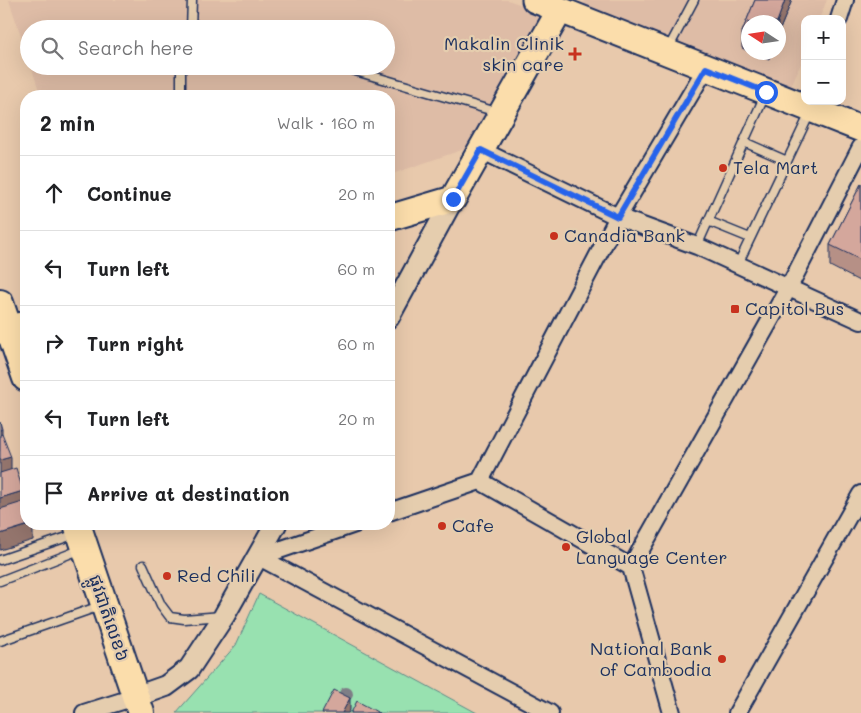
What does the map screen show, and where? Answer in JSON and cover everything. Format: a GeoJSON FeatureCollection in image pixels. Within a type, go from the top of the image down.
{"type":"FeatureCollection","features":[{"type":"Feature","properties":{"kind":"highway"},"geometry":{"type":"LineString","coordinates":[[0,303],[12,328],[20,357]]}},
{"type":"Feature","properties":{"kind":"highway","name":"ផ្លូវជាតិលេខ៦"},"geometry":{"type":"LineString","coordinates":[[80,535],[138,705]]}},
{"type":"Feature","properties":{"kind":"main road"},"geometry":{"type":"LineString","coordinates":[[535,0],[562,5],[706,68],[766,92],[813,106],[861,130]]}},
{"type":"Feature","properties":{"kind":"main road"},"geometry":{"type":"LineString","coordinates":[[395,216],[453,199],[562,5]]}},
{"type":"Feature","properties":{"kind":"street"},"geometry":{"type":"LineString","coordinates":[[840,15],[845,0]]}},
{"type":"Feature","properties":{"kind":"street"},"geometry":{"type":"LineString","coordinates":[[395,510],[480,481],[618,217],[706,68]]}},
{"type":"Feature","properties":{"kind":"street"},"geometry":{"type":"LineString","coordinates":[[631,567],[789,287],[861,147]]}},
{"type":"Feature","properties":{"kind":"street"},"geometry":{"type":"LineString","coordinates":[[481,150],[618,217],[698,246],[861,321]]}},
{"type":"Feature","properties":{"kind":"street"},"geometry":{"type":"LineString","coordinates":[[395,306],[453,199]]}},
{"type":"Feature","properties":{"kind":"street"},"geometry":{"type":"LineString","coordinates":[[480,481],[631,567],[672,713]]}},
{"type":"Feature","properties":{"kind":"street"},"geometry":{"type":"LineString","coordinates":[[737,713],[859,501]]}},
{"type":"Feature","properties":{"kind":"street"},"geometry":{"type":"LineString","coordinates":[[84,713],[138,705],[188,669],[224,616],[273,530]]}},
{"type":"Feature","properties":{"kind":"street"},"geometry":{"type":"LineString","coordinates":[[259,557],[338,530]]}},
{"type":"Feature","properties":{"kind":"street"},"geometry":{"type":"LineString","coordinates":[[259,557],[550,713]]}},
{"type":"Feature","properties":{"kind":"lane"},"geometry":{"type":"LineString","coordinates":[[192,0],[192,20]]}},
{"type":"Feature","properties":{"kind":"lane"},"geometry":{"type":"LineString","coordinates":[[667,52],[694,0]]}},
{"type":"Feature","properties":{"kind":"lane"},"geometry":{"type":"LineString","coordinates":[[181,75],[181,90]]}},
{"type":"Feature","properties":{"kind":"lane"},"geometry":{"type":"LineString","coordinates":[[369,75],[501,113]]}},
{"type":"Feature","properties":{"kind":"lane"},"geometry":{"type":"LineString","coordinates":[[698,246],[766,92]]}},
{"type":"Feature","properties":{"kind":"lane"},"geometry":{"type":"LineString","coordinates":[[738,264],[813,106]]}},
{"type":"Feature","properties":{"kind":"lane"},"geometry":{"type":"LineString","coordinates":[[744,142],[787,161]]}},
{"type":"Feature","properties":{"kind":"lane"},"geometry":{"type":"LineString","coordinates":[[708,221],[750,238]]}},
{"type":"Feature","properties":{"kind":"lane"},"geometry":{"type":"LineString","coordinates":[[0,560],[80,535]]}},
{"type":"Feature","properties":{"kind":"lane"},"geometry":{"type":"LineString","coordinates":[[0,581],[80,535]]}},
{"type":"Feature","properties":{"kind":"lane"},"geometry":{"type":"LineString","coordinates":[[143,565],[161,605],[170,617],[184,619],[224,616]]}},
{"type":"Feature","properties":{"kind":"lane"},"geometry":{"type":"LineString","coordinates":[[0,642],[104,605]]}},
{"type":"Feature","properties":{"kind":"shaded area"},"geometry":{"type":"Polygon","coordinates":[[[9,0],[508,0],[547,14],[476,145],[395,173],[395,90],[39,90],[34,75],[395,75],[395,20],[20,20],[20,33],[9,0]]]}},
{"type":"Feature","properties":{"kind":"shaded area"},"geometry":{"type":"Polygon","coordinates":[[[585,0],[827,0],[821,15],[801,15],[801,63],[786,98],[581,12],[585,0]]]}},
{"type":"Feature","properties":{"kind":"green space"},"geometry":{"type":"Polygon","coordinates":[[[259,594],[477,713],[176,713],[236,645],[259,594]]]}},
{"type":"Feature","properties":{"kind":"building"},"geometry":{"type":"Polygon","coordinates":[[[755,0],[785,0],[780,15],[749,15],[755,0]]]}},
{"type":"Feature","properties":{"kind":"building"},"geometry":{"type":"Polygon","coordinates":[[[861,184],[861,260],[830,245],[861,184]]]}},
{"type":"Feature","properties":{"kind":"building"},"geometry":{"type":"Polygon","coordinates":[[[2,434],[11,457],[0,460],[0,435],[2,434]]]}},
{"type":"Feature","properties":{"kind":"building"},"geometry":{"type":"Polygon","coordinates":[[[16,468],[20,481],[20,492],[0,498],[0,473],[16,468]]]}},
{"type":"Feature","properties":{"kind":"building"},"geometry":{"type":"Polygon","coordinates":[[[20,503],[20,528],[0,534],[0,509],[20,503]]]}},
{"type":"Feature","properties":{"kind":"building"},"geometry":{"type":"Polygon","coordinates":[[[334,690],[350,698],[342,713],[322,713],[334,690]]]}},
{"type":"Feature","properties":{"kind":"building"},"geometry":{"type":"Polygon","coordinates":[[[357,701],[379,713],[351,713],[357,701]]]}},
{"type":"Feature","properties":{"kind":"place","name":"Makalin Clinik skin care"},"geometry":{"type":"Point","coordinates":[575,54]}},
{"type":"Feature","properties":{"kind":"place","name":"Tela Mart"},"geometry":{"type":"Point","coordinates":[723,168]}},
{"type":"Feature","properties":{"kind":"place","name":"Canadia Bank"},"geometry":{"type":"Point","coordinates":[554,236]}},
{"type":"Feature","properties":{"kind":"place","name":"Capitol Bus"},"geometry":{"type":"Point","coordinates":[735,309]}},
{"type":"Feature","properties":{"kind":"place","name":"Cafe"},"geometry":{"type":"Point","coordinates":[442,526]}},
{"type":"Feature","properties":{"kind":"place","name":"Global Language Center"},"geometry":{"type":"Point","coordinates":[566,547]}},
{"type":"Feature","properties":{"kind":"place","name":"Red Chili"},"geometry":{"type":"Point","coordinates":[167,576]}},
{"type":"Feature","properties":{"kind":"place","name":"National Bank of Cambodia"},"geometry":{"type":"Point","coordinates":[722,659]}},
{"type":"Feature","properties":{"kind":"route"},"geometry":{"type":"LineString","coordinates":[[453,199],[481,150],[618,217],[706,68],[766,92]]}}]}
